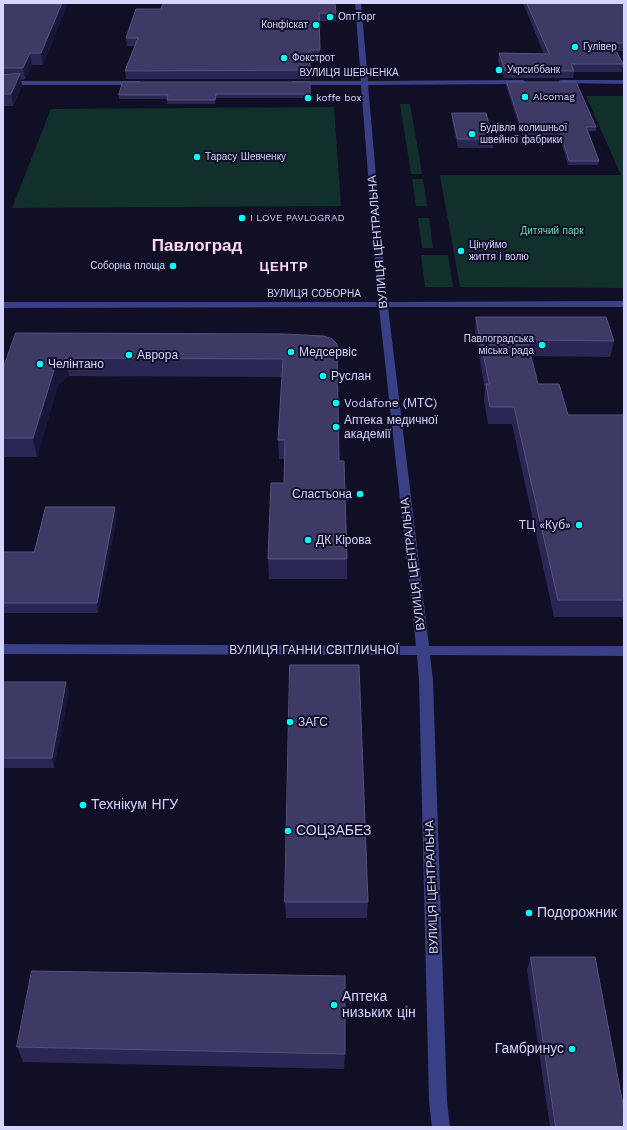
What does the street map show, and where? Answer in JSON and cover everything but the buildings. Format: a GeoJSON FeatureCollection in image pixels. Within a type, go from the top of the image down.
{"type":"FeatureCollection","features":[{"type":"Feature","properties":{"kind":"street","name":"ВУЛИЦЯ ЦЕНТРАЛЬНА"},"geometry":{"type":"LineString","coordinates":[[358,3],[383,305],[426,680],[440,1127]]}},
{"type":"Feature","properties":{"kind":"street","name":"ВУЛИЦЯ ШЕВЧЕНКА"},"geometry":{"type":"LineString","coordinates":[[289,83],[530,82]]}},
{"type":"Feature","properties":{"kind":"street"},"geometry":{"type":"LineString","coordinates":[[553,82],[624,82]]}},
{"type":"Feature","properties":{"kind":"street"},"geometry":{"type":"LineString","coordinates":[[3,83],[148,83]]}},
{"type":"Feature","properties":{"kind":"street","name":"ВУЛИЦЯ СОБОРНА"},"geometry":{"type":"LineString","coordinates":[[3,305],[624,304]]}},
{"type":"Feature","properties":{"kind":"street","name":"ВУЛИЦЯ ГАННИ СВІТЛИЧНОЇ"},"geometry":{"type":"LineString","coordinates":[[3,649],[624,651]]}},
{"type":"Feature","properties":{"kind":"green space","name":"Дитячий парк"},"geometry":{"type":"Polygon","coordinates":[[[586,96],[624,96],[624,288],[460,287],[440,175],[621,175],[586,96]]]}},
{"type":"Feature","properties":{"kind":"green space"},"geometry":{"type":"Polygon","coordinates":[[[400,104],[410,104],[422,174],[411,174],[400,104]]]}},
{"type":"Feature","properties":{"kind":"green space"},"geometry":{"type":"Polygon","coordinates":[[[334,107],[341,206],[12,208],[51,109],[334,107]]]}},
{"type":"Feature","properties":{"kind":"green space"},"geometry":{"type":"Polygon","coordinates":[[[412,179],[423,179],[427,206],[416,206],[412,179]]]}},
{"type":"Feature","properties":{"kind":"green space"},"geometry":{"type":"Polygon","coordinates":[[[418,218],[429,218],[433,248],[422,248],[418,218]]]}},
{"type":"Feature","properties":{"kind":"green space"},"geometry":{"type":"Polygon","coordinates":[[[421,255],[448,255],[453,287],[425,287],[421,255]]]}},
{"type":"Feature","properties":{"kind":"place","name":"ОптТорг"},"geometry":{"type":"Point","coordinates":[330,17]}},
{"type":"Feature","properties":{"kind":"place","name":"Конфіскат"},"geometry":{"type":"Point","coordinates":[316,25]}},
{"type":"Feature","properties":{"kind":"place","name":"Гулівер"},"geometry":{"type":"Point","coordinates":[575,47]}},
{"type":"Feature","properties":{"kind":"place","name":"Фокстрот"},"geometry":{"type":"Point","coordinates":[284,58]}},
{"type":"Feature","properties":{"kind":"place","name":"Укрсиббанк"},"geometry":{"type":"Point","coordinates":[499,70]}},
{"type":"Feature","properties":{"kind":"place","name":"Alcomag"},"geometry":{"type":"Point","coordinates":[525,97]}},
{"type":"Feature","properties":{"kind":"place","name":"koffe box"},"geometry":{"type":"Point","coordinates":[308,98]}},
{"type":"Feature","properties":{"kind":"place","name":"Будівля колишньої швейної фабрики"},"geometry":{"type":"Point","coordinates":[472,134]}},
{"type":"Feature","properties":{"kind":"place","name":"Тарасу Шевченку"},"geometry":{"type":"Point","coordinates":[197,157]}},
{"type":"Feature","properties":{"kind":"place","name":"I LOVE PAVLOGRAD"},"geometry":{"type":"Point","coordinates":[242,218]}},
{"type":"Feature","properties":{"kind":"place","name":"Цінуймо життя і волю"},"geometry":{"type":"Point","coordinates":[461,251]}},
{"type":"Feature","properties":{"kind":"place","name":"Соборна площа"},"geometry":{"type":"Point","coordinates":[173,266]}},
{"type":"Feature","properties":{"kind":"place","name":"Павлоградська міська рада"},"geometry":{"type":"Point","coordinates":[542,345]}},
{"type":"Feature","properties":{"kind":"place","name":"Медсервіс"},"geometry":{"type":"Point","coordinates":[291,352]}},
{"type":"Feature","properties":{"kind":"place","name":"Аврора"},"geometry":{"type":"Point","coordinates":[129,355]}},
{"type":"Feature","properties":{"kind":"place","name":"Челінтано"},"geometry":{"type":"Point","coordinates":[40,364]}},
{"type":"Feature","properties":{"kind":"place","name":"Руслан"},"geometry":{"type":"Point","coordinates":[323,376]}},
{"type":"Feature","properties":{"kind":"place","name":"Vodafone (МТС)"},"geometry":{"type":"Point","coordinates":[336,403]}},
{"type":"Feature","properties":{"kind":"place","name":"Аптека медичної академії"},"geometry":{"type":"Point","coordinates":[336,427]}},
{"type":"Feature","properties":{"kind":"place","name":"Сластьона"},"geometry":{"type":"Point","coordinates":[360,494]}},
{"type":"Feature","properties":{"kind":"place","name":"ТЦ «Куб»"},"geometry":{"type":"Point","coordinates":[579,525]}},
{"type":"Feature","properties":{"kind":"place","name":"ДК Кірова"},"geometry":{"type":"Point","coordinates":[308,540]}},
{"type":"Feature","properties":{"kind":"place","name":"ЗАГС"},"geometry":{"type":"Point","coordinates":[290,722]}},
{"type":"Feature","properties":{"kind":"place","name":"Технікум НГУ"},"geometry":{"type":"Point","coordinates":[83,805]}},
{"type":"Feature","properties":{"kind":"place","name":"СОЦЗАБЕЗ"},"geometry":{"type":"Point","coordinates":[288,831]}},
{"type":"Feature","properties":{"kind":"place","name":"Подорожник"},"geometry":{"type":"Point","coordinates":[529,913]}},
{"type":"Feature","properties":{"kind":"place","name":"Аптека низьких цін"},"geometry":{"type":"Point","coordinates":[334,1005]}},
{"type":"Feature","properties":{"kind":"place","name":"Гамбринус"},"geometry":{"type":"Point","coordinates":[572,1049]}},
{"type":"Feature","properties":{"kind":"district","name":"Павлоград"},"geometry":{"type":"Point","coordinates":[197,246]}},
{"type":"Feature","properties":{"kind":"district","name":"ЦЕНТР"},"geometry":{"type":"Point","coordinates":[284,267]}}]}
